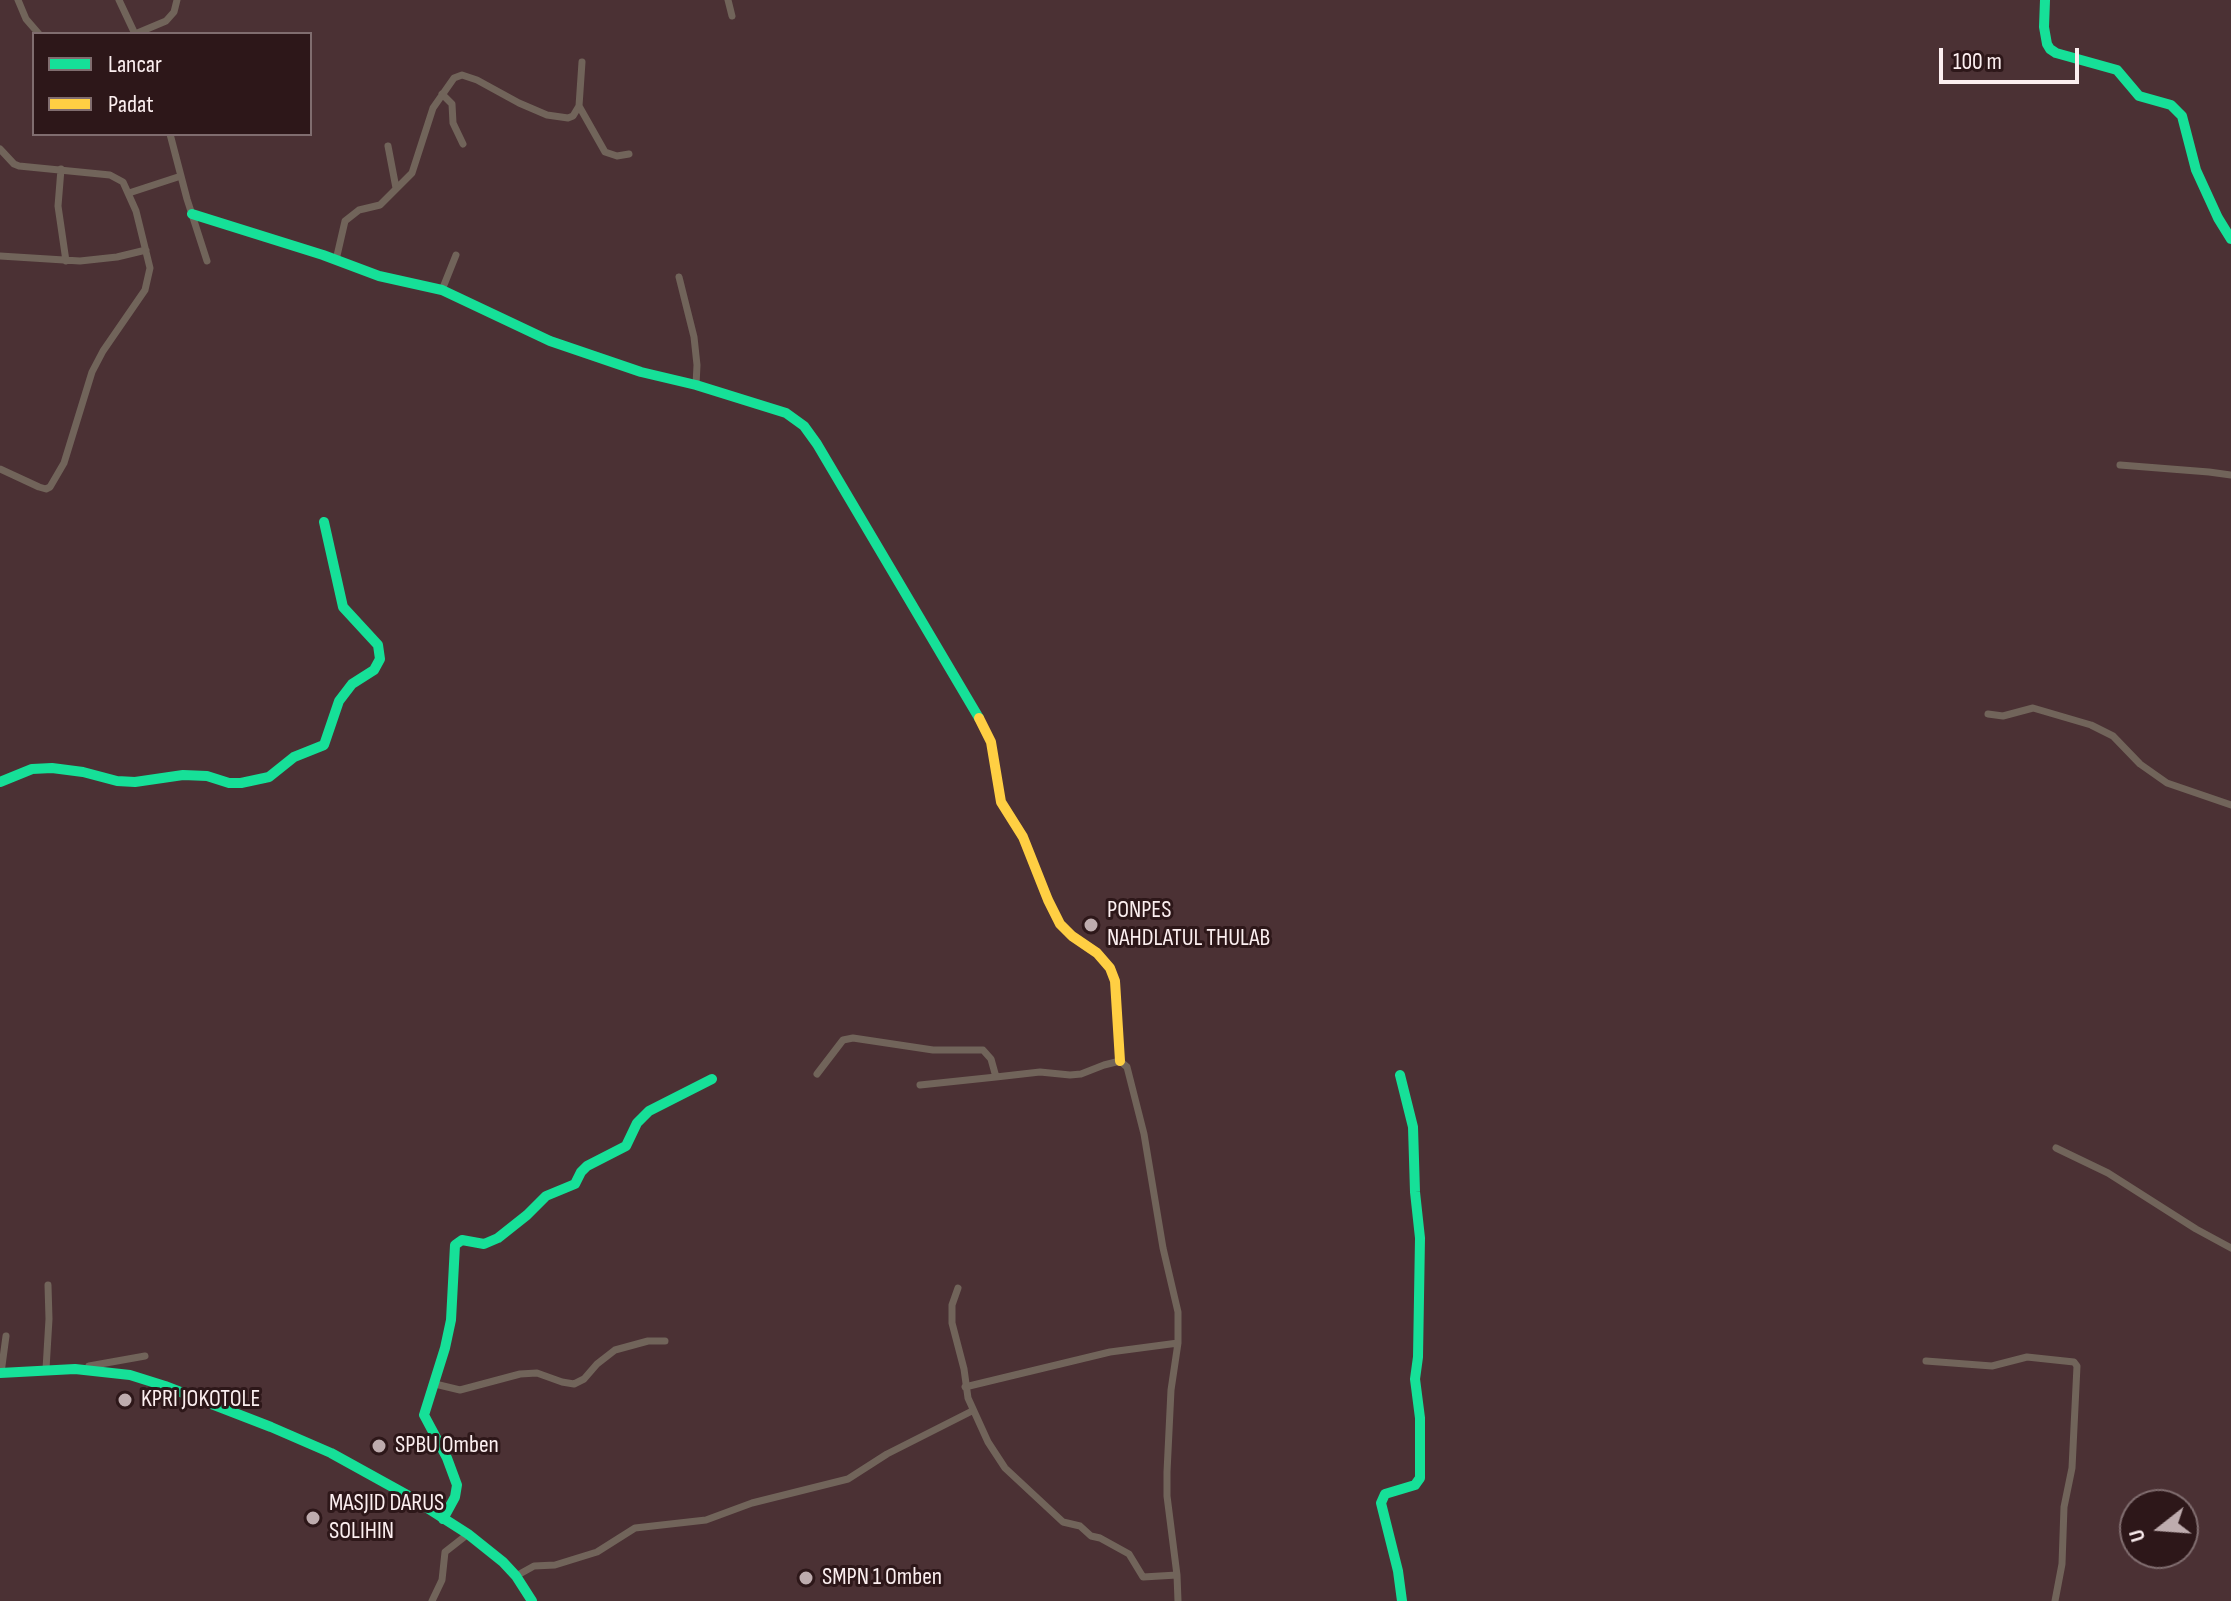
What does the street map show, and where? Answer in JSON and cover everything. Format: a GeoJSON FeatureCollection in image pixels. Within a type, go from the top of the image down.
{"type":"FeatureCollection","features":[{"type":"Feature","properties":{"kind":"street"},"geometry":{"type":"LineString","coordinates":[[18,0],[26,19],[37,32]]}},
{"type":"Feature","properties":{"kind":"street"},"geometry":{"type":"LineString","coordinates":[[119,0],[134,32]]}},
{"type":"Feature","properties":{"kind":"street"},"geometry":{"type":"LineString","coordinates":[[140,32],[166,21],[174,12],[177,0]]}},
{"type":"Feature","properties":{"kind":"street"},"geometry":{"type":"LineString","coordinates":[[728,0],[732,16]]}},
{"type":"Feature","properties":{"kind":"street"},"geometry":{"type":"LineString","coordinates":[[2045,0],[2044,27],[2050,49],[2117,70],[2139,96],[2171,105],[2182,116],[2196,170],[2231,239]]}},
{"type":"Feature","properties":{"kind":"street"},"geometry":{"type":"LineString","coordinates":[[336,260],[345,221],[359,210],[380,205],[412,173],[429,118],[454,78],[462,75],[477,80],[547,115],[568,118],[579,106],[582,62]]}},
{"type":"Feature","properties":{"kind":"street"},"geometry":{"type":"LineString","coordinates":[[442,94],[452,104],[453,123],[463,144]]}},
{"type":"Feature","properties":{"kind":"street"},"geometry":{"type":"LineString","coordinates":[[579,106],[605,152],[617,156],[629,154]]}},
{"type":"Feature","properties":{"kind":"street"},"geometry":{"type":"LineString","coordinates":[[171,136],[207,261]]}},
{"type":"Feature","properties":{"kind":"street"},"geometry":{"type":"LineString","coordinates":[[388,146],[396,188]]}},
{"type":"Feature","properties":{"kind":"street"},"geometry":{"type":"LineString","coordinates":[[0,149],[19,166],[117,177],[129,193],[150,268],[145,290],[92,372],[67,454],[53,483],[46,489],[0,469]]}},
{"type":"Feature","properties":{"kind":"street"},"geometry":{"type":"LineString","coordinates":[[61,169],[58,206],[66,261]]}},
{"type":"Feature","properties":{"kind":"street"},"geometry":{"type":"LineString","coordinates":[[129,193],[181,176]]}},
{"type":"Feature","properties":{"kind":"street"},"geometry":{"type":"LineString","coordinates":[[192,214],[379,276],[442,290],[550,341],[629,369],[696,385],[786,413],[804,426],[986,729],[1001,802],[1023,837],[1060,924],[1097,953],[1110,968],[1115,981],[1120,1061]]}},
{"type":"Feature","properties":{"kind":"street"},"geometry":{"type":"LineString","coordinates":[[2218,218],[2231,218]]}},
{"type":"Feature","properties":{"kind":"street"},"geometry":{"type":"LineString","coordinates":[[0,256],[96,260],[146,250]]}},
{"type":"Feature","properties":{"kind":"street"},"geometry":{"type":"LineString","coordinates":[[442,290],[456,255]]}},
{"type":"Feature","properties":{"kind":"street"},"geometry":{"type":"LineString","coordinates":[[679,277],[694,337],[696,385]]}},
{"type":"Feature","properties":{"kind":"street"},"geometry":{"type":"LineString","coordinates":[[2120,465],[2231,475]]}},
{"type":"Feature","properties":{"kind":"street"},"geometry":{"type":"LineString","coordinates":[[0,782],[32,769],[52,768],[117,781],[135,782],[183,775],[241,783],[269,777],[294,757],[324,745],[339,701],[352,684],[374,670],[380,659],[378,645],[341,602],[324,522]]}},
{"type":"Feature","properties":{"kind":"street"},"geometry":{"type":"LineString","coordinates":[[1988,714],[2007,715],[2033,708],[2091,725],[2113,736],[2146,770],[2167,783],[2231,805]]}},
{"type":"Feature","properties":{"kind":"street"},"geometry":{"type":"LineString","coordinates":[[817,1074],[843,1040],[853,1038],[933,1050],[983,1050],[991,1059],[996,1077]]}},
{"type":"Feature","properties":{"kind":"street"},"geometry":{"type":"LineString","coordinates":[[920,1085],[1040,1072],[1081,1074],[1120,1061],[1129,1071],[1178,1312],[1167,1472],[1178,1601]]}},
{"type":"Feature","properties":{"kind":"street"},"geometry":{"type":"LineString","coordinates":[[1400,1075],[1413,1127],[1420,1238],[1415,1379],[1420,1418],[1420,1478],[1408,1489],[1385,1494],[1381,1503],[1402,1601]]}},
{"type":"Feature","properties":{"kind":"street"},"geometry":{"type":"LineString","coordinates":[[443,1519],[455,1497],[457,1485],[447,1458],[424,1415],[451,1320],[455,1245],[462,1240],[484,1244],[498,1238],[546,1196],[575,1184],[587,1166],[626,1146],[637,1123],[649,1111],[712,1079]]}},
{"type":"Feature","properties":{"kind":"street"},"geometry":{"type":"LineString","coordinates":[[2056,1148],[2108,1173],[2231,1248]]}},
{"type":"Feature","properties":{"kind":"street"},"geometry":{"type":"LineString","coordinates":[[46,1369],[48,1285]]}},
{"type":"Feature","properties":{"kind":"street"},"geometry":{"type":"LineString","coordinates":[[958,1288],[952,1305],[952,1323],[964,1369],[965,1387],[972,1411],[1005,1468],[1063,1522],[1080,1526],[1091,1536],[1129,1554],[1143,1577],[1177,1575]]}},
{"type":"Feature","properties":{"kind":"street"},"geometry":{"type":"LineString","coordinates":[[6,1336],[0,1373],[75,1369],[143,1379],[331,1453],[490,1550],[516,1576],[532,1601]]}},
{"type":"Feature","properties":{"kind":"street"},"geometry":{"type":"LineString","coordinates":[[435,1384],[460,1390],[520,1374],[537,1373],[574,1384],[584,1379],[615,1350],[648,1341],[665,1341]]}},
{"type":"Feature","properties":{"kind":"street"},"geometry":{"type":"LineString","coordinates":[[965,1387],[1110,1352],[1178,1343]]}},
{"type":"Feature","properties":{"kind":"street"},"geometry":{"type":"LineString","coordinates":[[75,1369],[145,1356]]}},
{"type":"Feature","properties":{"kind":"street"},"geometry":{"type":"LineString","coordinates":[[1926,1361],[1992,1366],[2027,1357],[2076,1363],[2072,1468],[2064,1507],[2062,1564],[2055,1601]]}},
{"type":"Feature","properties":{"kind":"street"},"geometry":{"type":"LineString","coordinates":[[516,1576],[534,1566],[555,1565],[597,1552],[635,1528],[706,1520],[752,1503],[848,1479],[887,1454],[972,1411]]}},
{"type":"Feature","properties":{"kind":"street"},"geometry":{"type":"LineString","coordinates":[[432,1601],[442,1580],[445,1552],[468,1534]]}},
{"type":"Feature","properties":{"kind":"traffic: fast"},"geometry":{"type":"LineString","coordinates":[[2045,0],[2044,27],[2050,49],[2117,70],[2139,96],[2171,105],[2182,116],[2196,170],[2231,239]]}},
{"type":"Feature","properties":{"kind":"traffic: fast"},"geometry":{"type":"LineString","coordinates":[[192,214],[379,276],[442,290],[550,341],[641,372],[696,385],[786,413],[804,426],[817,444],[979,718]]}},
{"type":"Feature","properties":{"kind":"traffic: fast"},"geometry":{"type":"LineString","coordinates":[[0,782],[32,769],[52,768],[117,781],[135,782],[183,775],[241,783],[269,777],[294,757],[324,745],[339,701],[352,684],[374,670],[380,659],[378,645],[343,607],[324,522]]}},
{"type":"Feature","properties":{"kind":"traffic: fast"},"geometry":{"type":"LineString","coordinates":[[1400,1075],[1413,1127],[1420,1238],[1415,1379],[1420,1418],[1420,1478],[1415,1485],[1385,1494],[1381,1503],[1402,1601]]}},
{"type":"Feature","properties":{"kind":"traffic: fast"},"geometry":{"type":"LineString","coordinates":[[443,1519],[455,1497],[457,1485],[447,1458],[424,1415],[451,1320],[455,1245],[462,1240],[484,1244],[498,1238],[546,1196],[575,1184],[587,1166],[626,1146],[637,1123],[649,1111],[712,1079]]}},
{"type":"Feature","properties":{"kind":"traffic: fast"},"geometry":{"type":"LineString","coordinates":[[0,1373],[75,1369],[130,1375],[271,1427],[331,1453],[407,1495],[468,1534],[503,1562],[532,1601]]}},
{"type":"Feature","properties":{"kind":"traffic: slow"},"geometry":{"type":"LineString","coordinates":[[979,718],[991,742],[1001,802],[1023,837],[1060,924],[1097,953],[1110,968],[1115,981],[1120,1061]]}},
{"type":"Feature","properties":{"kind":"place","name":"PONPES NAHDLATUL THULAB"},"geometry":{"type":"Point","coordinates":[1091,925]}},
{"type":"Feature","properties":{"kind":"place","name":"KPRI JOKOTOLE"},"geometry":{"type":"Point","coordinates":[125,1400]}},
{"type":"Feature","properties":{"kind":"place","name":"SPBU Omben"},"geometry":{"type":"Point","coordinates":[379,1446]}},
{"type":"Feature","properties":{"kind":"place","name":"MASJID DARUS SOLIHIN"},"geometry":{"type":"Point","coordinates":[313,1518]}},
{"type":"Feature","properties":{"kind":"place","name":"SMPN 1 Omben"},"geometry":{"type":"Point","coordinates":[806,1578]}}]}
